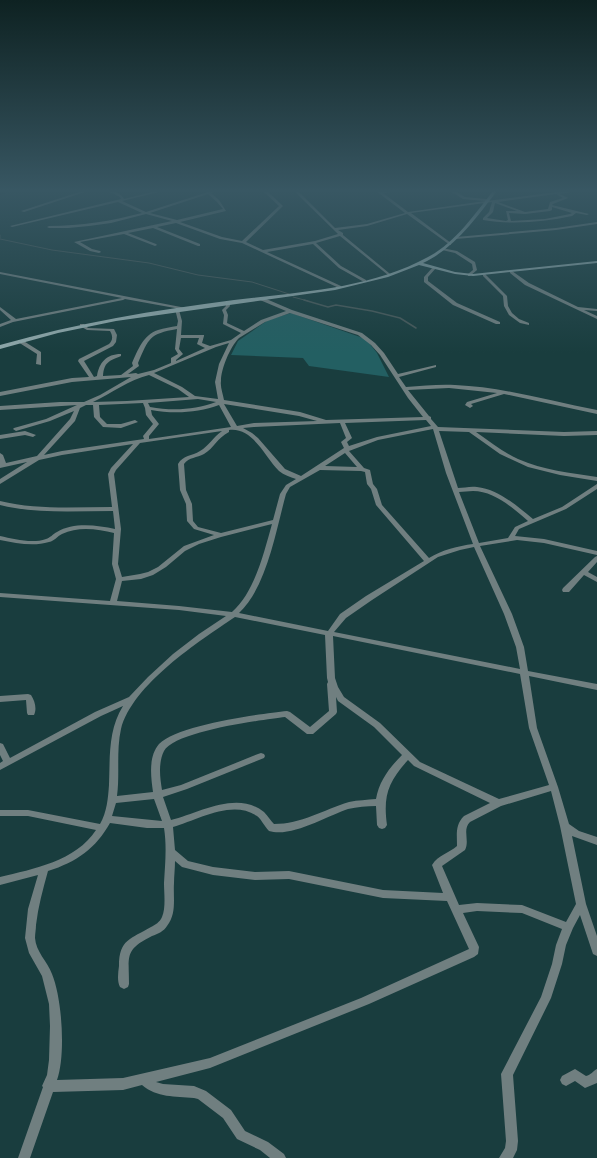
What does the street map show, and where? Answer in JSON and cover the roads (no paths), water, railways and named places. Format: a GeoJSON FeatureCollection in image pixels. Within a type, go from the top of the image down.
{"type":"FeatureCollection","features":[{"type":"Feature","properties":{"kind":"main road"},"geometry":{"type":"LineString","coordinates":[[0,347],[82,325],[339,287],[364,281],[418,264],[449,245]]}},
{"type":"Feature","properties":{"kind":"main road"},"geometry":{"type":"LineString","coordinates":[[418,264],[469,275],[484,275],[597,262]]}},
{"type":"Feature","properties":{"kind":"street"},"geometry":{"type":"LineString","coordinates":[[82,245],[99,252]]}},
{"type":"Feature","properties":{"kind":"street"},"geometry":{"type":"LineString","coordinates":[[250,245],[339,287]]}},
{"type":"Feature","properties":{"kind":"street"},"geometry":{"type":"LineString","coordinates":[[264,251],[296,245]]}},
{"type":"Feature","properties":{"kind":"street"},"geometry":{"type":"LineString","coordinates":[[316,245],[340,267],[364,281]]}},
{"type":"Feature","properties":{"kind":"street"},"geometry":{"type":"LineString","coordinates":[[355,245],[388,274]]}},
{"type":"Feature","properties":{"kind":"street"},"geometry":{"type":"LineString","coordinates":[[444,249],[456,252],[474,263],[475,270],[469,275]]}},
{"type":"Feature","properties":{"kind":"street"},"geometry":{"type":"LineString","coordinates":[[434,268],[426,277],[426,281],[455,304],[498,323]]}},
{"type":"Feature","properties":{"kind":"street"},"geometry":{"type":"LineString","coordinates":[[511,272],[527,284],[597,318]]}},
{"type":"Feature","properties":{"kind":"street"},"geometry":{"type":"LineString","coordinates":[[0,273],[186,309]]}},
{"type":"Feature","properties":{"kind":"street"},"geometry":{"type":"LineString","coordinates":[[484,275],[505,296],[506,308],[511,317],[527,324]]}},
{"type":"Feature","properties":{"kind":"street"},"geometry":{"type":"LineString","coordinates":[[0,326],[14,321],[125,298]]}},
{"type":"Feature","properties":{"kind":"street"},"geometry":{"type":"LineString","coordinates":[[262,299],[290,311],[364,336],[382,354],[405,389],[436,428],[448,473],[456,490],[476,544],[512,624],[520,647],[533,728],[554,787],[565,826],[581,904],[597,951]]}},
{"type":"Feature","properties":{"kind":"street"},"geometry":{"type":"LineString","coordinates":[[227,303],[228,306],[224,310],[226,316],[225,324],[243,332]]}},
{"type":"Feature","properties":{"kind":"street"},"geometry":{"type":"LineString","coordinates":[[0,308],[14,319],[14,321]]}},
{"type":"Feature","properties":{"kind":"street"},"geometry":{"type":"LineString","coordinates":[[576,308],[597,310]]}},
{"type":"Feature","properties":{"kind":"street"},"geometry":{"type":"LineString","coordinates":[[174,363],[172,359],[181,354],[177,349],[180,317],[177,310]]}},
{"type":"Feature","properties":{"kind":"street"},"geometry":{"type":"LineString","coordinates":[[236,428],[222,406],[218,382],[222,364],[233,341],[243,332],[263,321],[290,311]]}},
{"type":"Feature","properties":{"kind":"street"},"geometry":{"type":"LineString","coordinates":[[82,325],[88,329],[112,330],[115,335],[114,342],[111,345],[82,359],[92,378]]}},
{"type":"Feature","properties":{"kind":"street"},"geometry":{"type":"LineString","coordinates":[[122,376],[136,366],[135,363],[140,355],[142,347],[150,336],[159,330],[179,327]]}},
{"type":"Feature","properties":{"kind":"street"},"geometry":{"type":"LineString","coordinates":[[178,337],[202,336],[199,344],[210,348]]}},
{"type":"Feature","properties":{"kind":"street"},"geometry":{"type":"LineString","coordinates":[[20,341],[39,353],[39,364]]}},
{"type":"Feature","properties":{"kind":"street"},"geometry":{"type":"LineString","coordinates":[[0,394],[92,378],[141,375],[210,348],[233,341]]}},
{"type":"Feature","properties":{"kind":"street"},"geometry":{"type":"LineString","coordinates":[[100,377],[101,366],[105,361],[119,355]]}},
{"type":"Feature","properties":{"kind":"street"},"geometry":{"type":"LineString","coordinates":[[397,376],[434,366]]}},
{"type":"Feature","properties":{"kind":"street"},"geometry":{"type":"LineString","coordinates":[[149,373],[197,398]]}},
{"type":"Feature","properties":{"kind":"street"},"geometry":{"type":"LineString","coordinates":[[16,429],[48,420],[78,407],[141,375]]}},
{"type":"Feature","properties":{"kind":"street"},"geometry":{"type":"LineString","coordinates":[[405,389],[449,386],[503,392],[597,412]]}},
{"type":"Feature","properties":{"kind":"street"},"geometry":{"type":"LineString","coordinates":[[470,406],[468,405],[469,403],[503,392]]}},
{"type":"Feature","properties":{"kind":"street"},"geometry":{"type":"LineString","coordinates":[[0,408],[96,403],[147,405],[197,398],[300,414],[330,423]]}},
{"type":"Feature","properties":{"kind":"street"},"geometry":{"type":"LineString","coordinates":[[147,405],[166,410],[187,409],[222,402]]}},
{"type":"Feature","properties":{"kind":"street"},"geometry":{"type":"LineString","coordinates":[[96,403],[97,417],[105,426],[117,426],[135,422]]}},
{"type":"Feature","properties":{"kind":"street"},"geometry":{"type":"LineString","coordinates":[[147,405],[149,415],[156,424],[146,436],[147,441]]}},
{"type":"Feature","properties":{"kind":"street"},"geometry":{"type":"LineString","coordinates":[[0,482],[39,457],[73,420],[78,407]]}},
{"type":"Feature","properties":{"kind":"street"},"geometry":{"type":"LineString","coordinates":[[0,455],[2,466],[39,457],[254,425],[429,418]]}},
{"type":"Feature","properties":{"kind":"street"},"geometry":{"type":"LineString","coordinates":[[342,422],[349,438],[344,442],[346,450],[362,469]]}},
{"type":"Feature","properties":{"kind":"street"},"geometry":{"type":"LineString","coordinates":[[223,535],[196,528],[190,521],[189,504],[183,490],[181,464],[185,458],[203,452],[214,438],[236,428],[244,430],[268,451],[281,469],[301,478]]}},
{"type":"Feature","properties":{"kind":"street"},"geometry":{"type":"LineString","coordinates":[[0,881],[44,869],[79,853],[97,836],[103,828],[113,800],[116,731],[123,713],[132,699],[175,656],[218,623],[233,614],[244,603],[269,548],[275,521],[285,490],[301,478],[320,468],[346,450],[377,440],[436,428],[471,431],[564,434],[597,433]]}},
{"type":"Feature","properties":{"kind":"street"},"geometry":{"type":"LineString","coordinates":[[471,431],[493,449],[524,464],[546,471],[597,479]]}},
{"type":"Feature","properties":{"kind":"street"},"geometry":{"type":"LineString","coordinates":[[0,437],[25,433],[33,435]]}},
{"type":"Feature","properties":{"kind":"street"},"geometry":{"type":"LineString","coordinates":[[113,603],[119,579],[115,564],[118,532],[111,474],[113,469],[138,442]]}},
{"type":"Feature","properties":{"kind":"street"},"geometry":{"type":"LineString","coordinates":[[320,468],[362,469],[368,471],[369,482],[379,505],[428,561]]}},
{"type":"Feature","properties":{"kind":"street"},"geometry":{"type":"LineString","coordinates":[[511,538],[517,528],[531,520],[564,508],[597,486]]}},
{"type":"Feature","properties":{"kind":"street"},"geometry":{"type":"LineString","coordinates":[[456,490],[477,489],[490,493],[517,509],[531,520]]}},
{"type":"Feature","properties":{"kind":"street"},"geometry":{"type":"LineString","coordinates":[[0,504],[16,507],[115,509]]}},
{"type":"Feature","properties":{"kind":"street"},"geometry":{"type":"LineString","coordinates":[[119,579],[151,574],[160,569],[171,557],[186,548],[223,535],[275,521]]}},
{"type":"Feature","properties":{"kind":"street"},"geometry":{"type":"LineString","coordinates":[[0,538],[18,542],[46,542],[60,532],[87,526],[100,526],[118,532]]}},
{"type":"Feature","properties":{"kind":"street"},"geometry":{"type":"LineString","coordinates":[[124,984],[124,954],[127,946],[136,939],[158,927],[167,917],[172,854],[168,824],[158,795],[156,766],[158,755],[163,746],[171,739],[258,716],[287,714],[310,732],[333,712],[329,634],[343,616],[428,561],[447,552],[476,544],[511,538],[544,541],[597,553]]}},
{"type":"Feature","properties":{"kind":"street"},"geometry":{"type":"LineString","coordinates":[[566,590],[585,573],[597,558]]}},
{"type":"Feature","properties":{"kind":"street"},"geometry":{"type":"LineString","coordinates":[[585,573],[597,580]]}},
{"type":"Feature","properties":{"kind":"street"},"geometry":{"type":"LineString","coordinates":[[0,594],[179,608],[233,614],[525,674],[597,687]]}},
{"type":"Feature","properties":{"kind":"street"},"geometry":{"type":"LineString","coordinates":[[331,678],[341,699],[377,725],[417,764],[498,803]]}},
{"type":"Feature","properties":{"kind":"street"},"geometry":{"type":"LineString","coordinates":[[0,699],[28,697],[30,700],[31,713]]}},
{"type":"Feature","properties":{"kind":"street"},"geometry":{"type":"LineString","coordinates":[[0,746],[4,765],[98,714],[132,699]]}},
{"type":"Feature","properties":{"kind":"street"},"geometry":{"type":"LineString","coordinates":[[382,825],[379,802],[390,776],[407,755]]}},
{"type":"Feature","properties":{"kind":"street"},"geometry":{"type":"LineString","coordinates":[[113,800],[158,795],[184,787],[261,756]]}},
{"type":"Feature","properties":{"kind":"street"},"geometry":{"type":"LineString","coordinates":[[48,1086],[123,1084],[217,1060],[365,1001],[470,954],[474,951],[474,947],[450,897],[437,865],[442,859],[459,851],[462,847],[462,823],[498,803],[554,787]]}},
{"type":"Feature","properties":{"kind":"street"},"geometry":{"type":"LineString","coordinates":[[107,819],[168,824],[222,808],[242,808],[255,811],[262,815],[272,828],[278,829],[308,823],[327,813],[350,806],[379,802]]}},
{"type":"Feature","properties":{"kind":"street"},"geometry":{"type":"LineString","coordinates":[[0,813],[28,813],[103,828]]}},
{"type":"Feature","properties":{"kind":"street"},"geometry":{"type":"LineString","coordinates":[[565,826],[576,834],[597,842]]}},
{"type":"Feature","properties":{"kind":"street"},"geometry":{"type":"LineString","coordinates":[[172,854],[185,864],[213,871],[255,876],[289,875],[383,894],[450,897]]}},
{"type":"Feature","properties":{"kind":"street"},"geometry":{"type":"LineString","coordinates":[[24,1158],[48,1086],[53,1076],[55,1060],[56,1014],[47,975],[34,953],[30,933],[32,909],[44,869]]}},
{"type":"Feature","properties":{"kind":"street"},"geometry":{"type":"LineString","coordinates":[[506,1158],[511,1150],[512,1141],[507,1074],[546,998],[557,964],[560,945],[581,904]]}},
{"type":"Feature","properties":{"kind":"street"},"geometry":{"type":"LineString","coordinates":[[456,910],[477,907],[522,909],[568,927]]}},
{"type":"Feature","properties":{"kind":"street"},"geometry":{"type":"LineString","coordinates":[[566,1080],[575,1075],[584,1082],[594,1079],[597,1075]]}},
{"type":"Feature","properties":{"kind":"street"},"geometry":{"type":"LineString","coordinates":[[144,1079],[153,1087],[163,1090],[194,1092],[202,1095],[228,1114],[241,1135],[264,1146],[280,1158]]}},
{"type":"Feature","properties":{"kind":"waterway"},"geometry":{"type":"LineString","coordinates":[[29,245],[52,250],[149,263],[198,275],[252,282],[289,294]]}},
{"type":"Feature","properties":{"kind":"waterway"},"geometry":{"type":"LineString","coordinates":[[293,297],[308,301]]}},
{"type":"Feature","properties":{"kind":"waterway"},"geometry":{"type":"LineString","coordinates":[[304,300],[328,307],[336,305],[372,311],[400,318],[416,328]]}}]}
